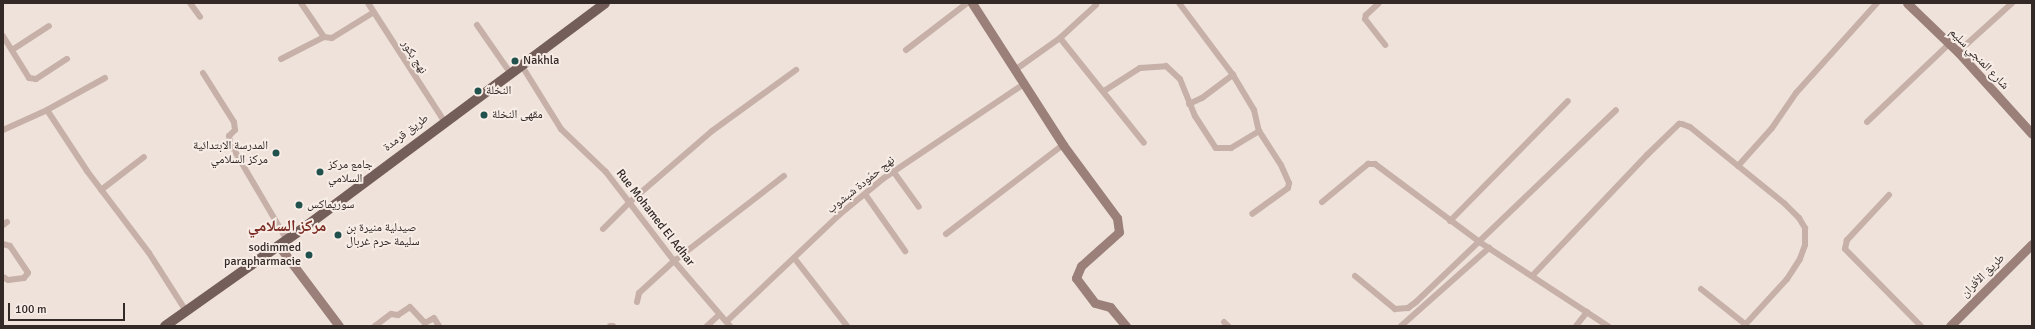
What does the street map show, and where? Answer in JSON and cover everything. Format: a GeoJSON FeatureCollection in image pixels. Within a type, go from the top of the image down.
{"type":"FeatureCollection","features":[{"type":"Feature","properties":{"kind":"main road","name":"طريق قرمدة"},"geometry":{"type":"LineString","coordinates":[[164,326],[283,243],[444,121],[522,66],[605,3]]}},
{"type":"Feature","properties":{"kind":"street"},"geometry":{"type":"LineString","coordinates":[[190,3],[200,17]]}},
{"type":"Feature","properties":{"kind":"street"},"geometry":{"type":"LineString","coordinates":[[301,3],[324,37]]}},
{"type":"Feature","properties":{"kind":"street","name":"نهج بكور"},"geometry":{"type":"LineString","coordinates":[[368,3],[444,121]]}},
{"type":"Feature","properties":{"kind":"street"},"geometry":{"type":"LineString","coordinates":[[906,50],[967,3]]}},
{"type":"Feature","properties":{"kind":"street"},"geometry":{"type":"LineString","coordinates":[[972,3],[1063,145],[1114,212],[1120,228],[1116,235],[1081,266],[1076,278],[1095,303],[1110,306],[1126,326]]}},
{"type":"Feature","properties":{"kind":"street"},"geometry":{"type":"LineString","coordinates":[[1179,3],[1234,75],[1254,110],[1259,131],[1282,165],[1289,183],[1288,188],[1252,214]]}},
{"type":"Feature","properties":{"kind":"street"},"geometry":{"type":"LineString","coordinates":[[1379,3],[1366,15],[1365,19],[1385,45]]}},
{"type":"Feature","properties":{"kind":"street"},"geometry":{"type":"LineString","coordinates":[[1738,166],[1772,128],[1796,92],[1877,3]]}},
{"type":"Feature","properties":{"kind":"street","name":"شارع المنجي سليم"},"geometry":{"type":"LineString","coordinates":[[1907,3],[1958,52],[2032,134]]}},
{"type":"Feature","properties":{"kind":"street"},"geometry":{"type":"LineString","coordinates":[[1958,52],[2012,3]]}},
{"type":"Feature","properties":{"kind":"street"},"geometry":{"type":"LineString","coordinates":[[1015,70],[1060,38],[1096,5]]}},
{"type":"Feature","properties":{"kind":"street"},"geometry":{"type":"LineString","coordinates":[[281,59],[324,37],[332,38],[374,12]]}},
{"type":"Feature","properties":{"kind":"street"},"geometry":{"type":"LineString","coordinates":[[477,25],[511,74]]}},
{"type":"Feature","properties":{"kind":"street"},"geometry":{"type":"LineString","coordinates":[[12,50],[49,26]]}},
{"type":"Feature","properties":{"kind":"street"},"geometry":{"type":"LineString","coordinates":[[3,36],[29,78],[36,79],[67,58]]}},
{"type":"Feature","properties":{"kind":"street"},"geometry":{"type":"LineString","coordinates":[[1060,38],[1104,91],[1144,143]]}},
{"type":"Feature","properties":{"kind":"street"},"geometry":{"type":"LineString","coordinates":[[1867,122],[1949,44]]}},
{"type":"Feature","properties":{"kind":"street","name":"Rue Mohamed El Adhar"},"geometry":{"type":"LineString","coordinates":[[522,66],[561,129],[606,172],[631,201],[674,261],[728,324]]}},
{"type":"Feature","properties":{"kind":"street"},"geometry":{"type":"LineString","coordinates":[[1104,91],[1140,68],[1166,66],[1180,79],[1189,104],[1212,143],[1219,149],[1231,148],[1259,131]]}},
{"type":"Feature","properties":{"kind":"street"},"geometry":{"type":"LineString","coordinates":[[603,229],[631,201],[712,131],[796,70]]}},
{"type":"Feature","properties":{"kind":"street"},"geometry":{"type":"LineString","coordinates":[[203,73],[234,122],[234,130],[229,136],[230,143],[283,243],[339,326]]}},
{"type":"Feature","properties":{"kind":"street"},"geometry":{"type":"LineString","coordinates":[[1189,104],[1202,98],[1234,75]]}},
{"type":"Feature","properties":{"kind":"street"},"geometry":{"type":"LineString","coordinates":[[3,130],[47,110],[105,78]]}},
{"type":"Feature","properties":{"kind":"street","name":"نهج حمّودة شبشوب"},"geometry":{"type":"LineString","coordinates":[[728,324],[865,194],[893,171],[1024,84]]}},
{"type":"Feature","properties":{"kind":"street"},"geometry":{"type":"LineString","coordinates":[[1450,221],[1568,101]]}},
{"type":"Feature","properties":{"kind":"street"},"geometry":{"type":"LineString","coordinates":[[47,110],[101,190],[149,253],[186,310]]}},
{"type":"Feature","properties":{"kind":"street"},"geometry":{"type":"LineString","coordinates":[[1355,276],[1389,306],[1395,309],[1408,308],[1481,243],[1616,110]]}},
{"type":"Feature","properties":{"kind":"street"},"geometry":{"type":"LineString","coordinates":[[1533,275],[1679,124],[1690,127],[1785,204],[1799,218],[1805,228],[1805,245],[1800,259],[1787,279],[1744,325],[1701,289]]}},
{"type":"Feature","properties":{"kind":"street"},"geometry":{"type":"LineString","coordinates":[[946,234],[1063,145]]}},
{"type":"Feature","properties":{"kind":"street"},"geometry":{"type":"LineString","coordinates":[[101,190],[144,157]]}},
{"type":"Feature","properties":{"kind":"street"},"geometry":{"type":"LineString","coordinates":[[1322,202],[1368,164],[1375,164],[1481,243],[1533,275],[1608,326]]}},
{"type":"Feature","properties":{"kind":"street"},"geometry":{"type":"LineString","coordinates":[[893,171],[919,207]]}},
{"type":"Feature","properties":{"kind":"street"},"geometry":{"type":"LineString","coordinates":[[637,302],[639,293],[674,261],[784,176]]}},
{"type":"Feature","properties":{"kind":"street"},"geometry":{"type":"LineString","coordinates":[[865,194],[905,251]]}},
{"type":"Feature","properties":{"kind":"street"},"geometry":{"type":"LineString","coordinates":[[1889,195],[1847,240],[1845,249],[1921,326]]}},
{"type":"Feature","properties":{"kind":"street"},"geometry":{"type":"LineString","coordinates":[[3,244],[10,246],[28,273],[24,278],[8,280],[3,277]]}},
{"type":"Feature","properties":{"kind":"street","name":"طريق الأفران"},"geometry":{"type":"LineString","coordinates":[[1950,326],[2032,244]]}},
{"type":"Feature","properties":{"kind":"street"},"geometry":{"type":"LineString","coordinates":[[1401,326],[1489,248]]}},
{"type":"Feature","properties":{"kind":"street"},"geometry":{"type":"LineString","coordinates":[[795,259],[847,326]]}},
{"type":"Feature","properties":{"kind":"street"},"geometry":{"type":"LineString","coordinates":[[374,326],[391,314],[398,315],[410,307],[425,323],[434,318],[439,326]]}},
{"type":"Feature","properties":{"kind":"street"},"geometry":{"type":"LineString","coordinates":[[1576,326],[1588,312]]}},
{"type":"Feature","properties":{"kind":"street"},"geometry":{"type":"LineString","coordinates":[[707,326],[719,315]]}},
{"type":"Feature","properties":{"kind":"place","name":"Nakhla"},"geometry":{"type":"Point","coordinates":[515,61]}},
{"type":"Feature","properties":{"kind":"place","name":"النخلة"},"geometry":{"type":"Point","coordinates":[478,91]}},
{"type":"Feature","properties":{"kind":"place","name":"مقهى النخلة"},"geometry":{"type":"Point","coordinates":[484,115]}},
{"type":"Feature","properties":{"kind":"place","name":"المدرسة الابتدائية مركز السلامي"},"geometry":{"type":"Point","coordinates":[276,153]}},
{"type":"Feature","properties":{"kind":"place","name":"جامع مركز السلامي"},"geometry":{"type":"Point","coordinates":[320,172]}},
{"type":"Feature","properties":{"kind":"place","name":"سوريماكس"},"geometry":{"type":"Point","coordinates":[299,205]}},
{"type":"Feature","properties":{"kind":"place","name":"صيدلية منيرة بن سليمة حرم غربال"},"geometry":{"type":"Point","coordinates":[338,235]}},
{"type":"Feature","properties":{"kind":"place","name":"sodimmed parapharmacie"},"geometry":{"type":"Point","coordinates":[309,255]}},
{"type":"Feature","properties":{"kind":"district","name":"مركز السلامي"},"geometry":{"type":"Point","coordinates":[287,226]}}]}
